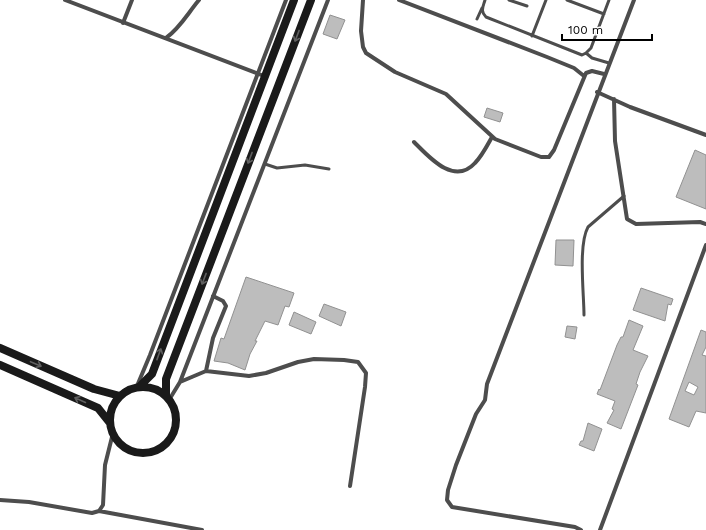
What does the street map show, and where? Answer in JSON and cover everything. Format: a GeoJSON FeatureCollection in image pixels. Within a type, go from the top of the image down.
{"type":"FeatureCollection","features":[{"type":"Feature","properties":{"kind":"street"},"geometry":{"type":"LineString","coordinates":[[65,0],[77,2],[123,23],[261,75]]}},
{"type":"Feature","properties":{"kind":"street"},"geometry":{"type":"LineString","coordinates":[[123,23],[132,1],[126,0]]}},
{"type":"Feature","properties":{"kind":"street"},"geometry":{"type":"LineString","coordinates":[[166,38],[178,29],[185,16],[199,0]]}},
{"type":"Feature","properties":{"kind":"street"},"geometry":{"type":"LineString","coordinates":[[286,0],[261,75],[152,374],[137,387],[120,396],[115,402],[110,416],[110,423],[113,433],[118,441],[131,451],[143,453],[157,450],[172,435],[176,423],[175,412],[168,398],[166,379],[312,0]]}},
{"type":"Feature","properties":{"kind":"street"},"geometry":{"type":"LineString","coordinates":[[261,75],[294,0]]}},
{"type":"Feature","properties":{"kind":"street"},"geometry":{"type":"LineString","coordinates":[[168,398],[180,382],[328,0]]}},
{"type":"Feature","properties":{"kind":"street"},"geometry":{"type":"LineString","coordinates":[[363,0],[361,31],[363,47],[366,53],[395,72],[446,94],[492,137],[541,157],[549,156],[554,150],[584,76],[588,72],[604,74]]}},
{"type":"Feature","properties":{"kind":"street"},"geometry":{"type":"LineString","coordinates":[[399,0],[574,68],[584,76]]}},
{"type":"Feature","properties":{"kind":"street"},"geometry":{"type":"LineString","coordinates":[[581,530],[575,527],[452,507],[448,503],[447,496],[456,464],[476,414],[485,400],[487,384],[570,169],[597,92],[634,0]]}},
{"type":"Feature","properties":{"kind":"street"},"geometry":{"type":"LineString","coordinates":[[597,92],[706,135]]}},
{"type":"Feature","properties":{"kind":"street"},"geometry":{"type":"LineString","coordinates":[[614,99],[615,141],[624,196],[625,213],[631,222],[636,224],[700,222],[706,224]]}},
{"type":"Feature","properties":{"kind":"street"},"geometry":{"type":"LineString","coordinates":[[414,142],[433,161],[458,173],[465,171],[476,162],[492,137]]}},
{"type":"Feature","properties":{"kind":"street"},"geometry":{"type":"LineString","coordinates":[[600,530],[706,244]]}},
{"type":"Feature","properties":{"kind":"street"},"geometry":{"type":"LineString","coordinates":[[206,371],[213,338],[226,306],[223,300],[213,296]]}},
{"type":"Feature","properties":{"kind":"street"},"geometry":{"type":"LineString","coordinates":[[0,348],[94,389],[120,396]]}},
{"type":"Feature","properties":{"kind":"street"},"geometry":{"type":"LineString","coordinates":[[180,382],[206,371],[216,371],[246,376],[266,373],[298,362],[314,359],[344,360],[360,363],[366,373],[365,387],[354,470],[350,486]]}},
{"type":"Feature","properties":{"kind":"street"},"geometry":{"type":"LineString","coordinates":[[0,365],[98,408],[110,423]]}},
{"type":"Feature","properties":{"kind":"street"},"geometry":{"type":"LineString","coordinates":[[137,387],[159,391],[168,398]]}},
{"type":"Feature","properties":{"kind":"street"},"geometry":{"type":"LineString","coordinates":[[0,500],[29,502],[92,514],[99,511],[103,505],[105,465],[113,433]]}},
{"type":"Feature","properties":{"kind":"street"},"geometry":{"type":"LineString","coordinates":[[99,511],[202,530]]}},
{"type":"Feature","properties":{"kind":"lane"},"geometry":{"type":"LineString","coordinates":[[477,19],[485,0]]}},
{"type":"Feature","properties":{"kind":"lane"},"geometry":{"type":"LineString","coordinates":[[509,0],[527,6]]}},
{"type":"Feature","properties":{"kind":"lane"},"geometry":{"type":"LineString","coordinates":[[532,36],[546,0]]}},
{"type":"Feature","properties":{"kind":"lane"},"geometry":{"type":"LineString","coordinates":[[567,0],[604,14]]}},
{"type":"Feature","properties":{"kind":"lane"},"geometry":{"type":"LineString","coordinates":[[482,8],[483,14],[486,17],[578,55],[586,53],[591,48],[609,0]]}},
{"type":"Feature","properties":{"kind":"lane"},"geometry":{"type":"LineString","coordinates":[[586,53],[592,58],[609,63]]}},
{"type":"Feature","properties":{"kind":"lane"},"geometry":{"type":"LineString","coordinates":[[265,164],[277,168],[305,165],[329,169]]}},
{"type":"Feature","properties":{"kind":"lane"},"geometry":{"type":"LineString","coordinates":[[584,315],[583,259],[585,233],[588,227],[624,196]]}},
{"type":"Feature","properties":{"kind":"building"},"geometry":{"type":"Polygon","coordinates":[[[330,15],[345,20],[337,39],[323,34],[330,15]]]}},
{"type":"Feature","properties":{"kind":"building"},"geometry":{"type":"Polygon","coordinates":[[[487,108],[503,113],[500,122],[484,117],[487,108]]]}},
{"type":"Feature","properties":{"kind":"building"},"geometry":{"type":"Polygon","coordinates":[[[695,150],[706,155],[706,209],[676,197],[695,150]]]}},
{"type":"Feature","properties":{"kind":"building"},"geometry":{"type":"Polygon","coordinates":[[[556,240],[574,240],[573,266],[555,265],[556,240]]]}},
{"type":"Feature","properties":{"kind":"building"},"geometry":{"type":"Polygon","coordinates":[[[246,277],[294,293],[289,307],[285,306],[278,325],[265,321],[255,341],[257,341],[250,354],[245,370],[228,363],[214,361],[221,338],[224,339],[246,277]]]}},
{"type":"Feature","properties":{"kind":"building"},"geometry":{"type":"Polygon","coordinates":[[[641,288],[673,299],[671,305],[668,304],[665,321],[633,310],[641,288]]]}},
{"type":"Feature","properties":{"kind":"building"},"geometry":{"type":"Polygon","coordinates":[[[324,304],[346,312],[341,326],[319,316],[324,304]]]}},
{"type":"Feature","properties":{"kind":"building"},"geometry":{"type":"Polygon","coordinates":[[[294,312],[316,322],[311,334],[289,325],[294,312]]]}},
{"type":"Feature","properties":{"kind":"building"},"geometry":{"type":"Polygon","coordinates":[[[629,320],[643,326],[633,350],[648,356],[640,372],[636,384],[638,385],[621,429],[607,423],[614,410],[612,409],[615,401],[597,394],[599,389],[600,390],[617,345],[621,337],[623,337],[629,320]]]}},
{"type":"Feature","properties":{"kind":"building"},"geometry":{"type":"Polygon","coordinates":[[[567,326],[577,327],[575,339],[565,337],[567,326]]]}},
{"type":"Feature","properties":{"kind":"building"},"geometry":{"type":"Polygon","coordinates":[[[701,330],[706,332],[706,347],[702,355],[706,356],[706,413],[696,411],[689,427],[669,419],[701,330]],[[689,382],[685,391],[694,395],[698,387],[689,382]]]}},
{"type":"Feature","properties":{"kind":"building"},"geometry":{"type":"Polygon","coordinates":[[[588,423],[602,429],[594,451],[579,445],[581,441],[583,441],[588,423]]]}}]}
